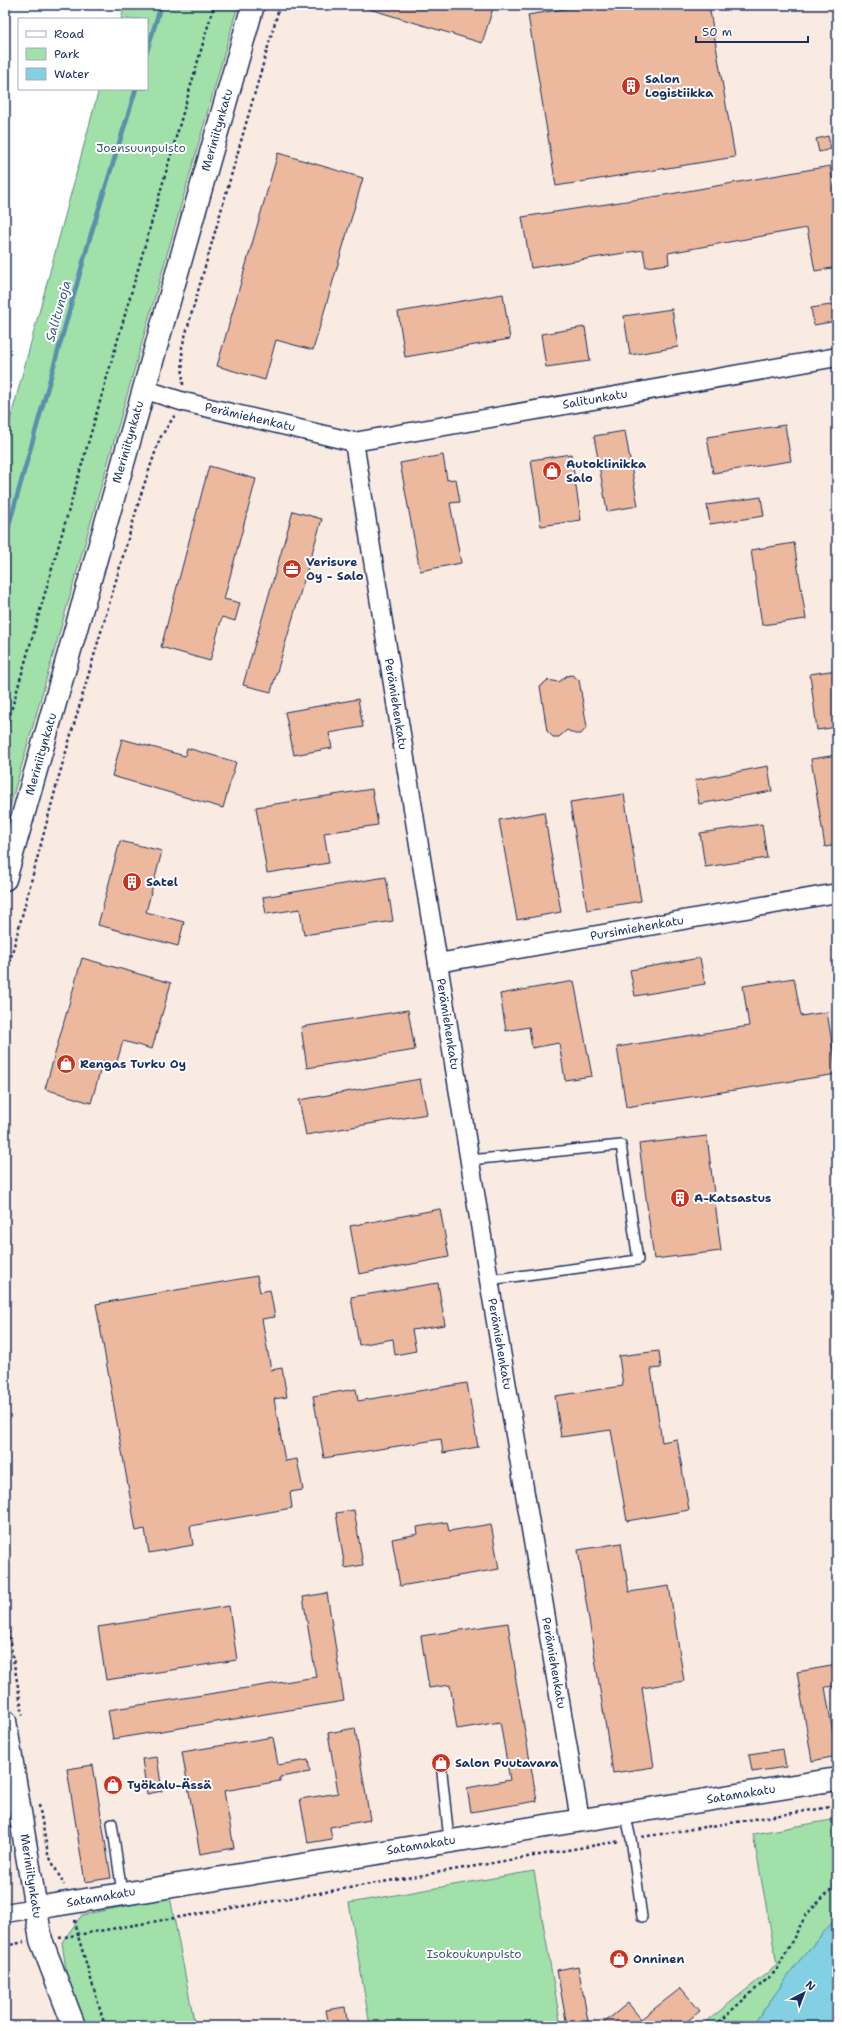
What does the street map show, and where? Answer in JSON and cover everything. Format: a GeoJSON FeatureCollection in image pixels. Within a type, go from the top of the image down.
{"type":"FeatureCollection","features":[{"type":"Feature","properties":{"kind":"main road","name":"Meriniitynkatu"},"geometry":{"type":"LineString","coordinates":[[5,879],[253,5]]}},
{"type":"Feature","properties":{"kind":"main road","name":"Meriniitynkatu"},"geometry":{"type":"LineString","coordinates":[[15,1721],[41,1940],[74,2026]]}},
{"type":"Feature","properties":{"kind":"main road","name":"Satamakatu"},"geometry":{"type":"LineString","coordinates":[[36,1908],[449,1840],[837,1779]]}},
{"type":"Feature","properties":{"kind":"street","name":"Salitunkatu"},"geometry":{"type":"LineString","coordinates":[[354,442],[837,357]]}},
{"type":"Feature","properties":{"kind":"street","name":"Perämiehenkatu"},"geometry":{"type":"LineString","coordinates":[[143,389],[184,402],[354,442],[489,1280],[580,1820]]}},
{"type":"Feature","properties":{"kind":"street","name":"Pursimiehenkatu"},"geometry":{"type":"LineString","coordinates":[[438,963],[837,893]]}},
{"type":"Feature","properties":{"kind":"street","name":"Satamakatu"},"geometry":{"type":"LineString","coordinates":[[5,1913],[36,1908]]}},
{"type":"Feature","properties":{"kind":"lane"},"geometry":{"type":"LineString","coordinates":[[470,1160],[621,1145],[638,1260],[489,1280]]}},
{"type":"Feature","properties":{"kind":"lane"},"geometry":{"type":"LineString","coordinates":[[441,1763],[449,1840]]}},
{"type":"Feature","properties":{"kind":"lane"},"geometry":{"type":"LineString","coordinates":[[625,1813],[631,1839],[642,1917]]}},
{"type":"Feature","properties":{"kind":"lane"},"geometry":{"type":"LineString","coordinates":[[112,1823],[122,1893]]}},
{"type":"Feature","properties":{"kind":"path"},"geometry":{"type":"LineString","coordinates":[[5,732],[214,5]]}},
{"type":"Feature","properties":{"kind":"path"},"geometry":{"type":"LineString","coordinates":[[5,980],[59,776],[142,491],[160,438],[184,402],[182,347],[280,5]]}},
{"type":"Feature","properties":{"kind":"path"},"geometry":{"type":"LineString","coordinates":[[5,1614],[15,1721]]}},
{"type":"Feature","properties":{"kind":"path"},"geometry":{"type":"LineString","coordinates":[[38,1800],[48,1854],[72,1902],[78,1936],[105,2026]]}},
{"type":"Feature","properties":{"kind":"path"},"geometry":{"type":"LineString","coordinates":[[78,1936],[631,1839],[837,1806]]}},
{"type":"Feature","properties":{"kind":"path"},"geometry":{"type":"LineString","coordinates":[[714,2026],[776,1971],[806,1915],[837,1883]]}},
{"type":"Feature","properties":{"kind":"shaded area"},"geometry":{"type":"Polygon","coordinates":[[[238,5],[837,5],[837,1819],[753,1835],[777,1965],[701,2026],[561,2026],[533,1871],[349,1903],[370,2026],[195,2026],[170,1897],[69,1991],[87,2026],[5,2026],[5,824],[238,5]]]}},
{"type":"Feature","properties":{"kind":"green space","name":"Joensuunpuisto"},"geometry":{"type":"Polygon","coordinates":[[[125,5],[238,5],[5,824],[5,439],[99,90],[148,90],[148,18],[121,18],[125,5]]]}},
{"type":"Feature","properties":{"kind":"green space"},"geometry":{"type":"Polygon","coordinates":[[[837,1819],[837,1917],[800,1960],[752,2026],[701,2026],[777,1965],[753,1834],[837,1819]]]}},
{"type":"Feature","properties":{"kind":"green space","name":"Isokoukunpuisto"},"geometry":{"type":"Polygon","coordinates":[[[534,1871],[561,2026],[370,2026],[349,1903],[534,1871]]]}},
{"type":"Feature","properties":{"kind":"green space"},"geometry":{"type":"Polygon","coordinates":[[[170,1897],[195,2026],[87,2026],[69,1991],[62,1942],[82,1915],[170,1897]]]}},
{"type":"Feature","properties":{"kind":"water"},"geometry":{"type":"Polygon","coordinates":[[[837,1917],[837,2026],[752,2026],[800,1960],[837,1917]]]}},
{"type":"Feature","properties":{"kind":"building"},"geometry":{"type":"Polygon","coordinates":[[[366,5],[494,5],[482,43],[366,8],[366,5]]]}},
{"type":"Feature","properties":{"kind":"building","name":"Salon Logistiikka"},"geometry":{"type":"Polygon","coordinates":[[[587,5],[709,5],[735,157],[556,186],[528,15],[587,5]]]}},
{"type":"Feature","properties":{"kind":"building"},"geometry":{"type":"Polygon","coordinates":[[[828,136],[831,149],[819,152],[816,139],[828,136]]]}},
{"type":"Feature","properties":{"kind":"building"},"geometry":{"type":"Polygon","coordinates":[[[278,153],[363,178],[313,350],[276,340],[265,380],[217,366],[278,153]]]}},
{"type":"Feature","properties":{"kind":"building"},"geometry":{"type":"Polygon","coordinates":[[[830,166],[837,207],[837,267],[815,271],[807,228],[668,253],[669,264],[646,267],[643,250],[531,268],[522,217],[659,196],[830,166]]]}},
{"type":"Feature","properties":{"kind":"building"},"geometry":{"type":"Polygon","coordinates":[[[503,294],[510,339],[405,357],[398,312],[503,294]]]}},
{"type":"Feature","properties":{"kind":"building"},"geometry":{"type":"Polygon","coordinates":[[[837,304],[837,321],[814,325],[811,308],[837,304]]]}},
{"type":"Feature","properties":{"kind":"building"},"geometry":{"type":"Polygon","coordinates":[[[672,309],[678,347],[630,355],[624,316],[672,309]]]}},
{"type":"Feature","properties":{"kind":"building"},"geometry":{"type":"Polygon","coordinates":[[[585,327],[590,361],[546,367],[541,334],[585,327]]]}},
{"type":"Feature","properties":{"kind":"building"},"geometry":{"type":"Polygon","coordinates":[[[785,425],[791,461],[713,473],[707,437],[785,425]]]}},
{"type":"Feature","properties":{"kind":"building"},"geometry":{"type":"Polygon","coordinates":[[[625,431],[638,506],[607,511],[594,436],[625,431]]]}},
{"type":"Feature","properties":{"kind":"building"},"geometry":{"type":"Polygon","coordinates":[[[571,454],[581,520],[541,526],[531,460],[571,454]]]}},
{"type":"Feature","properties":{"kind":"building"},"geometry":{"type":"Polygon","coordinates":[[[443,455],[447,480],[456,479],[460,502],[450,503],[461,563],[420,571],[400,463],[443,455]]]}},
{"type":"Feature","properties":{"kind":"building"},"geometry":{"type":"Polygon","coordinates":[[[209,466],[256,479],[224,599],[240,603],[235,621],[222,617],[210,661],[161,647],[209,466]]]}},
{"type":"Feature","properties":{"kind":"building"},"geometry":{"type":"Polygon","coordinates":[[[761,497],[764,516],[710,524],[707,505],[761,497]]]}},
{"type":"Feature","properties":{"kind":"building"},"geometry":{"type":"Polygon","coordinates":[[[293,511],[322,519],[271,692],[243,685],[293,511]]]}},
{"type":"Feature","properties":{"kind":"building"},"geometry":{"type":"Polygon","coordinates":[[[794,543],[806,619],[762,625],[751,550],[794,543]]]}},
{"type":"Feature","properties":{"kind":"building"},"geometry":{"type":"Polygon","coordinates":[[[837,670],[837,727],[817,730],[810,674],[837,670]]]}},
{"type":"Feature","properties":{"kind":"building"},"geometry":{"type":"Polygon","coordinates":[[[572,675],[579,680],[587,727],[581,734],[575,734],[567,730],[559,737],[553,737],[547,731],[540,686],[548,680],[559,682],[566,676],[572,675]]]}},
{"type":"Feature","properties":{"kind":"building"},"geometry":{"type":"Polygon","coordinates":[[[358,699],[363,727],[329,733],[332,748],[294,755],[285,712],[358,699]]]}},
{"type":"Feature","properties":{"kind":"building"},"geometry":{"type":"Polygon","coordinates":[[[122,739],[185,756],[187,748],[236,762],[223,808],[112,776],[122,739]]]}},
{"type":"Feature","properties":{"kind":"building"},"geometry":{"type":"Polygon","coordinates":[[[837,755],[837,845],[825,847],[811,759],[837,755]]]}},
{"type":"Feature","properties":{"kind":"building"},"geometry":{"type":"Polygon","coordinates":[[[768,766],[772,791],[699,804],[695,780],[768,766]]]}},
{"type":"Feature","properties":{"kind":"building"},"geometry":{"type":"Polygon","coordinates":[[[372,789],[378,825],[324,833],[329,863],[267,873],[256,807],[372,789]]]}},
{"type":"Feature","properties":{"kind":"building"},"geometry":{"type":"Polygon","coordinates":[[[624,794],[641,901],[587,910],[570,802],[624,794]]]}},
{"type":"Feature","properties":{"kind":"building"},"geometry":{"type":"Polygon","coordinates":[[[544,812],[561,912],[517,920],[499,820],[544,812]]]}},
{"type":"Feature","properties":{"kind":"building"},"geometry":{"type":"Polygon","coordinates":[[[762,824],[767,858],[705,867],[700,833],[762,824]]]}},
{"type":"Feature","properties":{"kind":"building","name":"Satel"},"geometry":{"type":"Polygon","coordinates":[[[120,841],[162,851],[146,912],[184,922],[178,946],[98,925],[120,841]]]}},
{"type":"Feature","properties":{"kind":"building"},"geometry":{"type":"Polygon","coordinates":[[[386,877],[393,921],[304,935],[300,909],[266,914],[263,897],[386,877]]]}},
{"type":"Feature","properties":{"kind":"building"},"geometry":{"type":"Polygon","coordinates":[[[82,958],[171,983],[152,1049],[123,1041],[116,1065],[103,1061],[91,1103],[45,1089],[82,958]]]}},
{"type":"Feature","properties":{"kind":"building"},"geometry":{"type":"Polygon","coordinates":[[[700,958],[705,984],[635,996],[630,970],[700,958]]]}},
{"type":"Feature","properties":{"kind":"building"},"geometry":{"type":"Polygon","coordinates":[[[794,978],[801,1016],[827,1012],[837,1074],[626,1107],[617,1047],[749,1026],[743,986],[794,978]]]}},
{"type":"Feature","properties":{"kind":"building"},"geometry":{"type":"Polygon","coordinates":[[[574,981],[592,1076],[565,1080],[559,1043],[532,1048],[529,1027],[506,1031],[500,994],[574,981]]]}},
{"type":"Feature","properties":{"kind":"building"},"geometry":{"type":"Polygon","coordinates":[[[408,1010],[415,1050],[307,1068],[301,1027],[408,1010]]]}},
{"type":"Feature","properties":{"kind":"building"},"geometry":{"type":"Polygon","coordinates":[[[420,1079],[427,1114],[306,1135],[299,1100],[420,1079]]]}},
{"type":"Feature","properties":{"kind":"building","name":"A-Katsastus"},"geometry":{"type":"Polygon","coordinates":[[[707,1136],[721,1251],[654,1259],[639,1144],[707,1136]]]}},
{"type":"Feature","properties":{"kind":"building"},"geometry":{"type":"Polygon","coordinates":[[[440,1209],[449,1257],[359,1274],[350,1226],[440,1209]]]}},
{"type":"Feature","properties":{"kind":"building"},"geometry":{"type":"Polygon","coordinates":[[[257,1276],[260,1292],[270,1290],[275,1317],[262,1319],[271,1370],[282,1368],[287,1397],[274,1399],[285,1461],[297,1459],[303,1490],[290,1492],[292,1508],[190,1526],[193,1545],[149,1553],[145,1529],[136,1531],[96,1304],[257,1276]]]}},
{"type":"Feature","properties":{"kind":"building"},"geometry":{"type":"Polygon","coordinates":[[[438,1283],[445,1325],[412,1330],[416,1351],[395,1355],[393,1339],[359,1345],[351,1297],[438,1283]]]}},
{"type":"Feature","properties":{"kind":"building"},"geometry":{"type":"Polygon","coordinates":[[[659,1351],[661,1368],[651,1369],[662,1442],[677,1439],[689,1510],[627,1521],[611,1430],[561,1437],[555,1396],[623,1386],[619,1356],[659,1351]]]}},
{"type":"Feature","properties":{"kind":"building"},"geometry":{"type":"Polygon","coordinates":[[[467,1383],[478,1447],[443,1453],[441,1439],[324,1458],[313,1396],[356,1389],[358,1401],[467,1383]]]}},
{"type":"Feature","properties":{"kind":"building"},"geometry":{"type":"Polygon","coordinates":[[[354,1510],[363,1565],[345,1568],[336,1513],[354,1510]]]}},
{"type":"Feature","properties":{"kind":"building"},"geometry":{"type":"Polygon","coordinates":[[[447,1522],[449,1531],[491,1524],[499,1569],[400,1586],[392,1539],[418,1534],[417,1527],[447,1522]]]}},
{"type":"Feature","properties":{"kind":"building"},"geometry":{"type":"Polygon","coordinates":[[[621,1543],[629,1592],[669,1586],[684,1681],[642,1688],[654,1767],[613,1773],[578,1550],[621,1543]]]}},
{"type":"Feature","properties":{"kind":"building"},"geometry":{"type":"Polygon","coordinates":[[[327,1593],[344,1701],[113,1739],[108,1710],[316,1677],[303,1597],[327,1593]]]}},
{"type":"Feature","properties":{"kind":"building"},"geometry":{"type":"Polygon","coordinates":[[[229,1606],[237,1660],[106,1680],[98,1627],[229,1606]]]}},
{"type":"Feature","properties":{"kind":"building"},"geometry":{"type":"Polygon","coordinates":[[[508,1623],[515,1675],[537,1801],[471,1812],[467,1788],[510,1780],[500,1722],[457,1729],[450,1685],[429,1688],[421,1636],[508,1623]]]}},
{"type":"Feature","properties":{"kind":"building"},"geometry":{"type":"Polygon","coordinates":[[[837,1665],[837,1686],[825,1687],[837,1756],[812,1761],[797,1672],[837,1665]]]}},
{"type":"Feature","properties":{"kind":"building"},"geometry":{"type":"Polygon","coordinates":[[[355,1728],[370,1820],[330,1827],[332,1839],[308,1843],[300,1799],[338,1793],[328,1733],[355,1728]]]}},
{"type":"Feature","properties":{"kind":"building"},"geometry":{"type":"Polygon","coordinates":[[[273,1737],[278,1765],[308,1760],[310,1772],[280,1777],[280,1781],[224,1791],[234,1848],[200,1854],[182,1752],[273,1737]]]}},
{"type":"Feature","properties":{"kind":"building"},"geometry":{"type":"Polygon","coordinates":[[[783,1749],[786,1767],[752,1772],[749,1754],[783,1749]]]}},
{"type":"Feature","properties":{"kind":"building"},"geometry":{"type":"Polygon","coordinates":[[[157,1757],[162,1791],[147,1794],[142,1759],[157,1757]]]}},
{"type":"Feature","properties":{"kind":"building"},"geometry":{"type":"Polygon","coordinates":[[[93,1765],[111,1878],[85,1882],[67,1769],[93,1765]]]}},
{"type":"Feature","properties":{"kind":"building"},"geometry":{"type":"Polygon","coordinates":[[[578,1966],[589,2026],[567,2026],[557,1970],[578,1966]]]}},
{"type":"Feature","properties":{"kind":"building"},"geometry":{"type":"Polygon","coordinates":[[[681,1988],[700,2011],[681,2026],[600,2026],[628,2003],[641,2019],[681,1988]]]}},
{"type":"Feature","properties":{"kind":"building"},"geometry":{"type":"Polygon","coordinates":[[[345,2007],[348,2026],[329,2026],[326,2010],[345,2007]]]}},
{"type":"Feature","properties":{"kind":"waterway","name":"Salitunoja"},"geometry":{"type":"LineString","coordinates":[[148,48],[161,5]]}},
{"type":"Feature","properties":{"kind":"waterway","name":"Salitunoja"},"geometry":{"type":"LineString","coordinates":[[5,539],[91,234],[136,90]]}},
{"type":"Feature","properties":{"kind":"place","name":"Salon Logistiikka"},"geometry":{"type":"Point","coordinates":[631,86]}},
{"type":"Feature","properties":{"kind":"place","name":"Autoklinikka Salo"},"geometry":{"type":"Point","coordinates":[552,471]}},
{"type":"Feature","properties":{"kind":"place","name":"Verisure Oy - Salo"},"geometry":{"type":"Point","coordinates":[292,569]}},
{"type":"Feature","properties":{"kind":"place","name":"Satel"},"geometry":{"type":"Point","coordinates":[132,882]}},
{"type":"Feature","properties":{"kind":"place","name":"Rengas Turku Oy"},"geometry":{"type":"Point","coordinates":[66,1064]}},
{"type":"Feature","properties":{"kind":"place","name":"A-Katsastus"},"geometry":{"type":"Point","coordinates":[680,1198]}},
{"type":"Feature","properties":{"kind":"place","name":"Salon Puutavara"},"geometry":{"type":"Point","coordinates":[441,1763]}},
{"type":"Feature","properties":{"kind":"place","name":"Työkalu-Ässä"},"geometry":{"type":"Point","coordinates":[113,1785]}},
{"type":"Feature","properties":{"kind":"place","name":"Onninen"},"geometry":{"type":"Point","coordinates":[619,1959]}}]}
